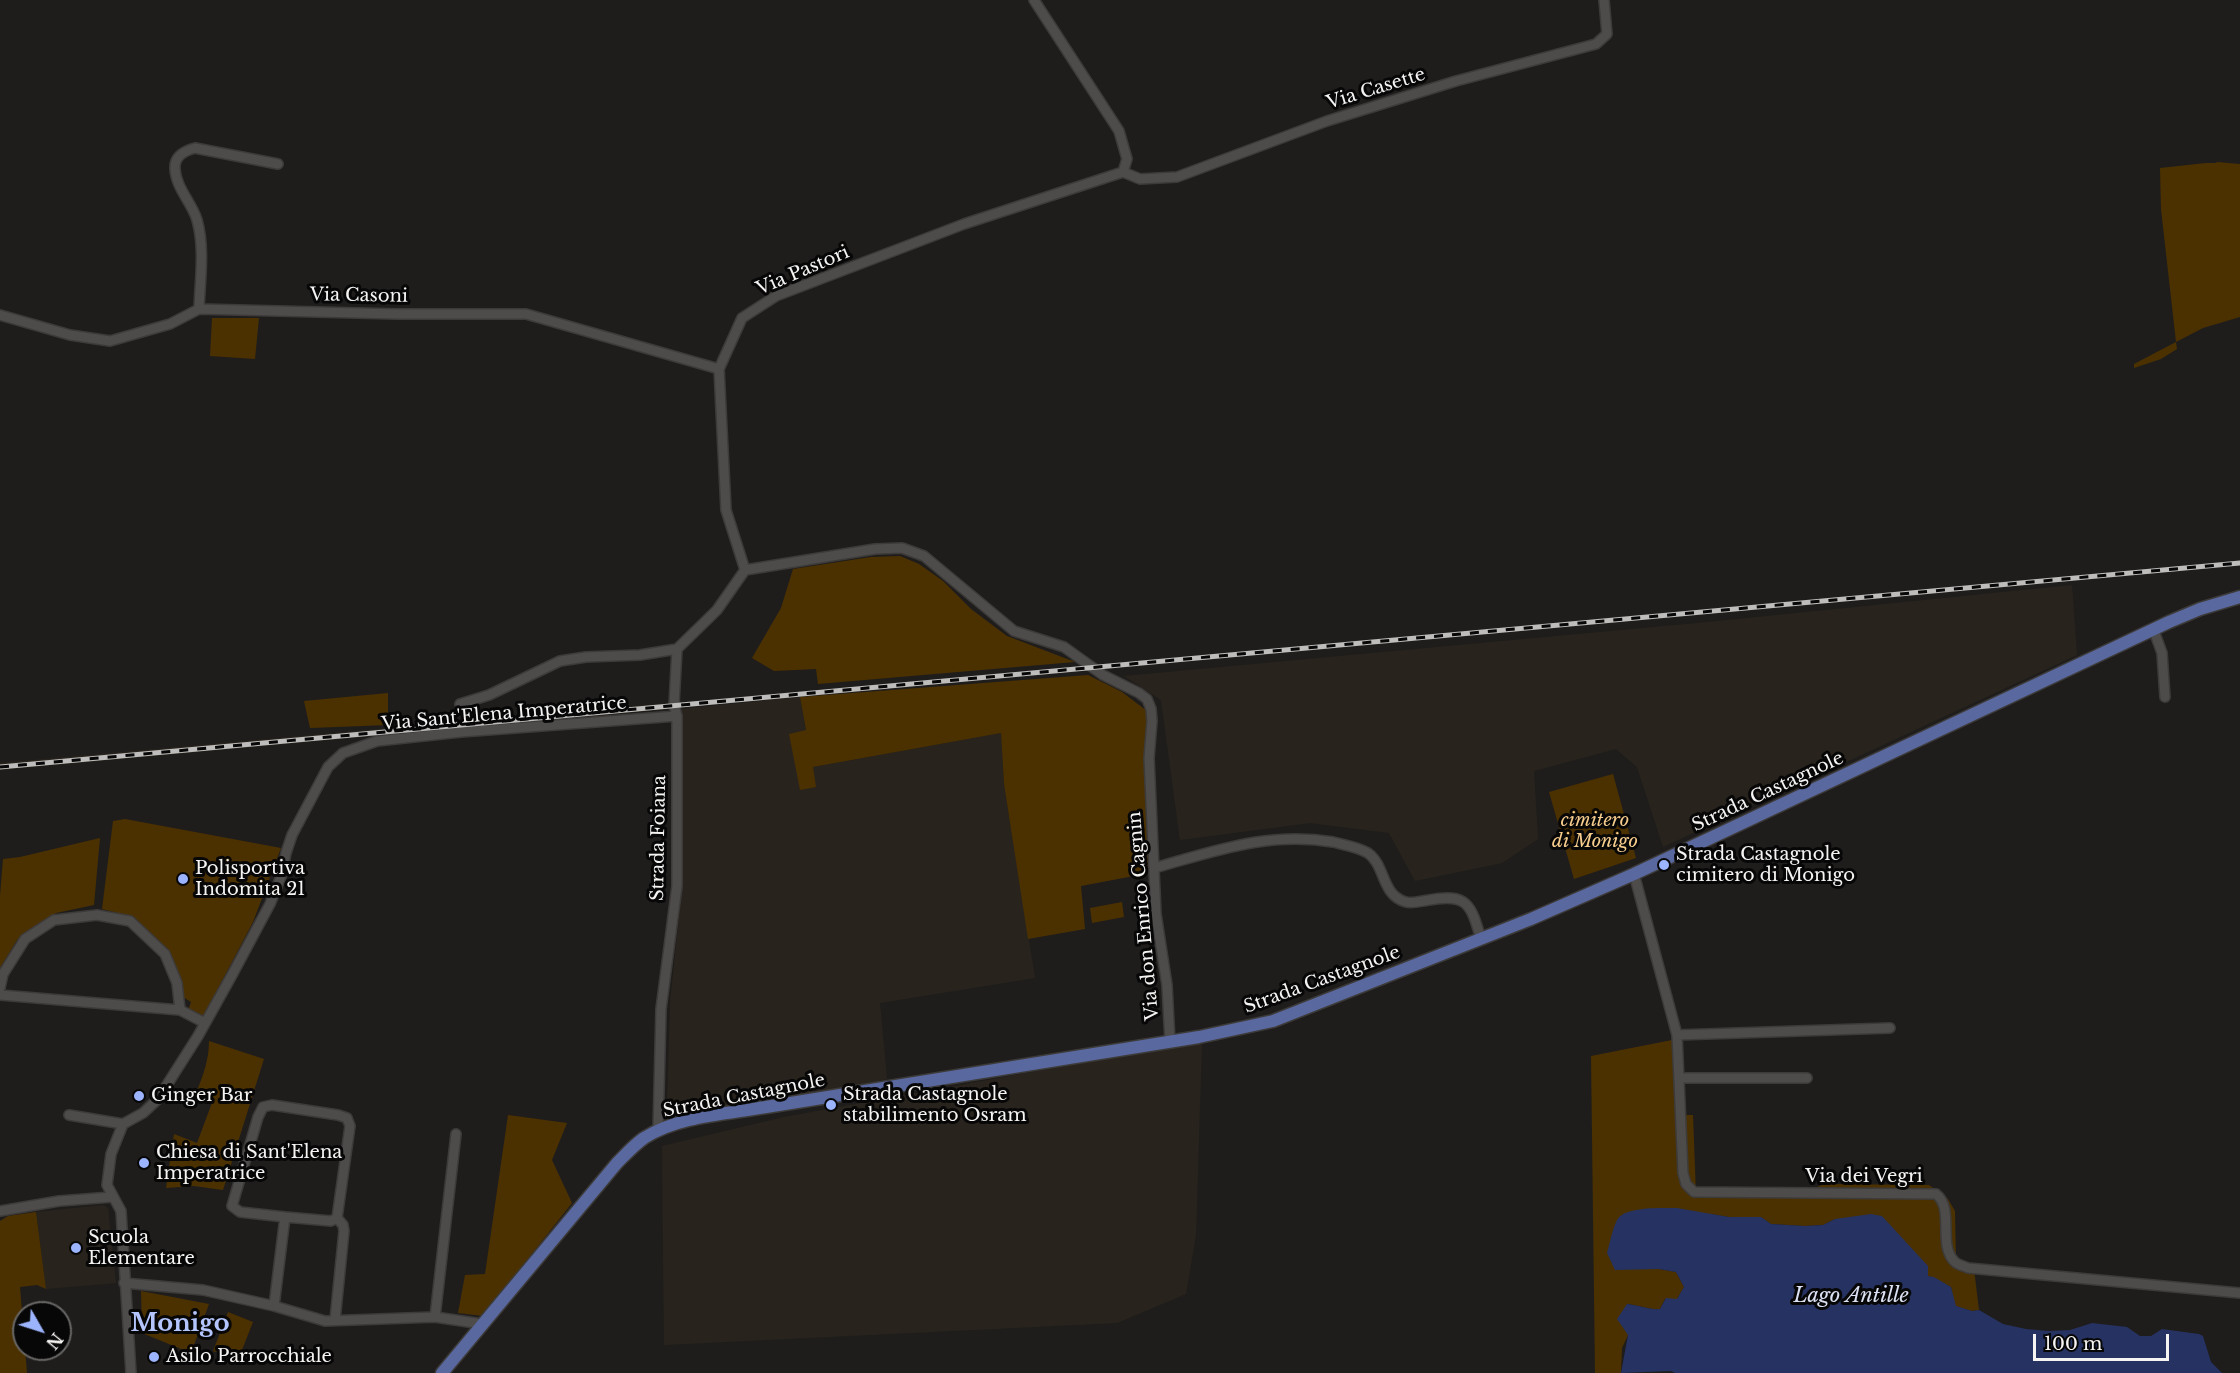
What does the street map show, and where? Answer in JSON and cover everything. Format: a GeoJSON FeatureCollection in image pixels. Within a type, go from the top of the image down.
{"type":"FeatureCollection","features":[{"type":"Feature","properties":{"kind":"main road","name":"Strada Castagnole"},"geometry":{"type":"LineString","coordinates":[[442,1373],[617,1163],[644,1138],[658,1131],[699,1119],[766,1107],[1229,1032],[1273,1021],[1481,939],[1634,874],[2154,630],[2200,609],[2240,597]]}},
{"type":"Feature","properties":{"kind":"street"},"geometry":{"type":"LineString","coordinates":[[1034,0],[1119,131],[1127,159],[1124,172]]}},
{"type":"Feature","properties":{"kind":"street","name":"Via Casette"},"geometry":{"type":"LineString","coordinates":[[1124,172],[1140,179],[1178,177],[1331,120],[1456,81],[1596,44],[1607,34],[1604,0]]}},
{"type":"Feature","properties":{"kind":"street"},"geometry":{"type":"LineString","coordinates":[[199,309],[200,242],[197,219],[180,187],[175,169],[177,157],[195,148],[278,164]]}},
{"type":"Feature","properties":{"kind":"street","name":"Via Pastori"},"geometry":{"type":"LineString","coordinates":[[745,570],[726,510],[719,369],[742,318],[776,296],[964,224],[1124,172]]}},
{"type":"Feature","properties":{"kind":"street","name":"Via Casoni"},"geometry":{"type":"LineString","coordinates":[[0,315],[70,335],[110,340],[170,324],[199,309],[526,314],[719,369]]}},
{"type":"Feature","properties":{"kind":"street","name":"Via don Enrico Cagnin"},"geometry":{"type":"LineString","coordinates":[[745,570],[875,549],[902,548],[924,556],[1014,631],[1064,647],[1103,675],[1147,699],[1151,709],[1149,758],[1156,914],[1167,985],[1170,1042]]}},
{"type":"Feature","properties":{"kind":"street"},"geometry":{"type":"LineString","coordinates":[[460,704],[489,695],[560,661],[586,657],[640,655],[677,649],[717,610],[745,570]]}},
{"type":"Feature","properties":{"kind":"street"},"geometry":{"type":"LineString","coordinates":[[2154,630],[2162,653],[2165,697]]}},
{"type":"Feature","properties":{"kind":"street","name":"Strada Foiana"},"geometry":{"type":"LineString","coordinates":[[658,1131],[661,1009],[677,886],[677,716],[674,705],[677,649]]}},
{"type":"Feature","properties":{"kind":"street","name":"Via Sant'Elena Imperatrice"},"geometry":{"type":"LineString","coordinates":[[123,1124],[143,1113],[158,1099],[205,1023],[270,904],[282,874],[292,835],[328,767],[343,753],[377,741],[677,716]]}},
{"type":"Feature","properties":{"kind":"street"},"geometry":{"type":"LineString","coordinates":[[1154,868],[1239,844],[1268,839],[1322,840],[1341,844],[1356,848],[1374,858],[1389,891],[1400,899],[1414,903],[1448,898],[1464,903],[1473,911],[1481,939]]}},
{"type":"Feature","properties":{"kind":"street","name":"Via dei Vegri"},"geometry":{"type":"LineString","coordinates":[[1634,874],[1677,1035],[1683,1173],[1686,1184],[1694,1192],[1936,1194],[1941,1198],[1943,1205],[1948,1251],[1955,1262],[1968,1268],[2240,1293]]}},
{"type":"Feature","properties":{"kind":"street"},"geometry":{"type":"LineString","coordinates":[[0,988],[3,974],[25,939],[54,920],[97,915],[130,921],[165,954],[177,983],[180,1010]]}},
{"type":"Feature","properties":{"kind":"street"},"geometry":{"type":"LineString","coordinates":[[0,995],[180,1010],[205,1023]]}},
{"type":"Feature","properties":{"kind":"street"},"geometry":{"type":"LineString","coordinates":[[1677,1035],[1890,1028]]}},
{"type":"Feature","properties":{"kind":"street"},"geometry":{"type":"LineString","coordinates":[[1679,1078],[1807,1078]]}},
{"type":"Feature","properties":{"kind":"street"},"geometry":{"type":"LineString","coordinates":[[335,1320],[344,1231],[343,1225],[337,1218],[350,1126],[347,1118],[338,1115],[272,1105],[263,1107],[232,1206],[240,1212],[331,1221],[337,1218]]}},
{"type":"Feature","properties":{"kind":"street"},"geometry":{"type":"LineString","coordinates":[[69,1115],[123,1124],[109,1163],[107,1185],[121,1211],[131,1373]]}},
{"type":"Feature","properties":{"kind":"street"},"geometry":{"type":"LineString","coordinates":[[435,1317],[456,1134]]}},
{"type":"Feature","properties":{"kind":"street"},"geometry":{"type":"LineString","coordinates":[[0,1210],[59,1201],[112,1197]]}},
{"type":"Feature","properties":{"kind":"street"},"geometry":{"type":"LineString","coordinates":[[274,1306],[285,1217]]}},
{"type":"Feature","properties":{"kind":"street"},"geometry":{"type":"LineString","coordinates":[[124,1283],[202,1290],[274,1306],[325,1321],[435,1317],[482,1324]]}},
{"type":"Feature","properties":{"kind":"shaded area"},"geometry":{"type":"Polygon","coordinates":[[[2072,585],[2077,655],[1663,847],[1637,767],[1616,749],[1534,771],[1538,839],[1502,863],[1415,881],[1389,833],[1310,823],[1180,840],[1161,700],[1124,676],[1708,622],[2072,585]]]}},
{"type":"Feature","properties":{"kind":"shaded area"},"geometry":{"type":"Polygon","coordinates":[[[800,697],[806,731],[789,734],[813,767],[1001,733],[1004,784],[1035,978],[880,1003],[887,1079],[843,1091],[683,1117],[667,1109],[670,1002],[682,888],[681,709],[800,697]]]}},
{"type":"Feature","properties":{"kind":"shaded area"},"geometry":{"type":"Polygon","coordinates":[[[669,703],[669,709],[0,770],[0,763],[669,703]]]}},
{"type":"Feature","properties":{"kind":"shaded area"},"geometry":{"type":"Polygon","coordinates":[[[1202,1041],[1196,1235],[1186,1294],[1117,1323],[664,1345],[662,1146],[784,1117],[1202,1041]]]}},
{"type":"Feature","properties":{"kind":"shaded area","name":"Scuola Elementare"},"geometry":{"type":"Polygon","coordinates":[[[103,1205],[108,1208],[116,1283],[46,1289],[36,1212],[103,1205]]]}},
{"type":"Feature","properties":{"kind":"green space"},"geometry":{"type":"Polygon","coordinates":[[[2217,162],[2240,164],[2240,317],[2203,328],[2176,342],[2161,209],[2160,168],[2217,162]]]}},
{"type":"Feature","properties":{"kind":"green space"},"geometry":{"type":"Polygon","coordinates":[[[212,318],[259,318],[255,359],[210,356],[212,318]]]}},
{"type":"Feature","properties":{"kind":"green space"},"geometry":{"type":"Polygon","coordinates":[[[2176,342],[2177,349],[2161,359],[2134,368],[2134,364],[2176,342]]]}},
{"type":"Feature","properties":{"kind":"green space"},"geometry":{"type":"Polygon","coordinates":[[[900,556],[919,564],[943,581],[971,609],[1007,636],[1075,662],[818,684],[816,669],[774,671],[752,658],[781,608],[793,569],[871,557],[900,556]]]}},
{"type":"Feature","properties":{"kind":"green space"},"geometry":{"type":"Polygon","coordinates":[[[1088,675],[1122,692],[1147,711],[1154,868],[1139,875],[1081,886],[1085,929],[1028,939],[1004,784],[1001,733],[813,767],[816,787],[800,790],[789,734],[806,730],[800,697],[1088,675]]]}},
{"type":"Feature","properties":{"kind":"green space"},"geometry":{"type":"Polygon","coordinates":[[[388,693],[388,725],[310,728],[304,701],[388,693]]]}},
{"type":"Feature","properties":{"kind":"green space","name":"cimitero di Monigo"},"geometry":{"type":"Polygon","coordinates":[[[1613,774],[1636,858],[1574,879],[1549,792],[1613,774]]]}},
{"type":"Feature","properties":{"kind":"green space","name":"Polisportiva Indomita 21"},"geometry":{"type":"Polygon","coordinates":[[[125,819],[281,848],[253,922],[203,1017],[188,1011],[191,1002],[183,997],[168,951],[134,917],[102,909],[113,821],[125,819]]]}},
{"type":"Feature","properties":{"kind":"green space"},"geometry":{"type":"Polygon","coordinates":[[[100,838],[94,905],[56,913],[17,940],[0,968],[0,896],[3,859],[100,838]]]}},
{"type":"Feature","properties":{"kind":"green space"},"geometry":{"type":"Polygon","coordinates":[[[1122,902],[1124,917],[1092,923],[1090,908],[1122,902]]]}},
{"type":"Feature","properties":{"kind":"green space"},"geometry":{"type":"Polygon","coordinates":[[[1672,1040],[1685,1115],[1693,1115],[1696,1195],[1808,1191],[1824,1184],[1929,1185],[1948,1199],[1955,1211],[1956,1260],[1974,1269],[1979,1310],[1972,1311],[1955,1306],[1951,1287],[1928,1276],[1928,1266],[1835,1219],[1823,1225],[1805,1226],[1771,1224],[1761,1217],[1729,1217],[1710,1214],[1615,1269],[1659,1269],[1676,1272],[1684,1287],[1677,1299],[1665,1299],[1660,1309],[1627,1304],[1628,1335],[1622,1348],[1621,1373],[1595,1373],[1591,1056],[1672,1040]]]}},
{"type":"Feature","properties":{"kind":"green space"},"geometry":{"type":"Polygon","coordinates":[[[209,1041],[264,1059],[223,1190],[194,1186],[166,1188],[174,1134],[197,1143],[213,1100],[196,1093],[207,1061],[209,1041]]]}},
{"type":"Feature","properties":{"kind":"green space"},"geometry":{"type":"Polygon","coordinates":[[[508,1115],[567,1123],[552,1160],[572,1203],[483,1316],[458,1313],[465,1275],[485,1274],[508,1115]]]}},
{"type":"Feature","properties":{"kind":"green space"},"geometry":{"type":"Polygon","coordinates":[[[36,1212],[46,1289],[37,1285],[20,1287],[21,1301],[12,1301],[12,1361],[26,1361],[27,1373],[0,1373],[0,1221],[8,1216],[36,1212]]]}},
{"type":"Feature","properties":{"kind":"green space"},"geometry":{"type":"Polygon","coordinates":[[[141,1291],[209,1304],[191,1353],[142,1333],[141,1291]]]}},
{"type":"Feature","properties":{"kind":"green space"},"geometry":{"type":"Polygon","coordinates":[[[228,1312],[253,1322],[238,1360],[213,1351],[228,1312]]]}},
{"type":"Feature","properties":{"kind":"water","name":"Lago Antille"},"geometry":{"type":"Polygon","coordinates":[[[1677,1208],[1729,1217],[1761,1217],[1771,1224],[1805,1226],[1823,1225],[1835,1219],[1871,1214],[1882,1216],[1928,1266],[1928,1276],[1951,1287],[1956,1306],[1972,1311],[1979,1310],[2003,1324],[2026,1329],[2070,1330],[2092,1323],[2127,1327],[2140,1336],[2151,1336],[2162,1329],[2199,1334],[2203,1336],[2211,1362],[2222,1373],[1675,1373],[1671,1371],[1621,1373],[1628,1335],[1617,1319],[1627,1304],[1660,1309],[1666,1298],[1677,1299],[1684,1287],[1676,1272],[1659,1269],[1615,1270],[1607,1253],[1614,1228],[1621,1215],[1627,1212],[1677,1208]]]}},
{"type":"Feature","properties":{"kind":"railway"},"geometry":{"type":"LineString","coordinates":[[0,767],[2240,563]]}},
{"type":"Feature","properties":{"kind":"place","name":"Strada Castagnole cimitero di Monigo"},"geometry":{"type":"Point","coordinates":[1664,865]}},
{"type":"Feature","properties":{"kind":"place","name":"Polisportiva Indomita 21"},"geometry":{"type":"Point","coordinates":[183,879]}},
{"type":"Feature","properties":{"kind":"place","name":"Ginger Bar"},"geometry":{"type":"Point","coordinates":[139,1096]}},
{"type":"Feature","properties":{"kind":"place","name":"Strada Castagnole stabilimento Osram"},"geometry":{"type":"Point","coordinates":[831,1105]}},
{"type":"Feature","properties":{"kind":"place","name":"Chiesa di Sant'Elena Imperatrice"},"geometry":{"type":"Point","coordinates":[144,1163]}},
{"type":"Feature","properties":{"kind":"place","name":"Scuola Elementare"},"geometry":{"type":"Point","coordinates":[76,1248]}},
{"type":"Feature","properties":{"kind":"place","name":"Asilo Parrocchiale"},"geometry":{"type":"Point","coordinates":[154,1357]}},
{"type":"Feature","properties":{"kind":"district","name":"Monigo"},"geometry":{"type":"Point","coordinates":[180,1324]}}]}
